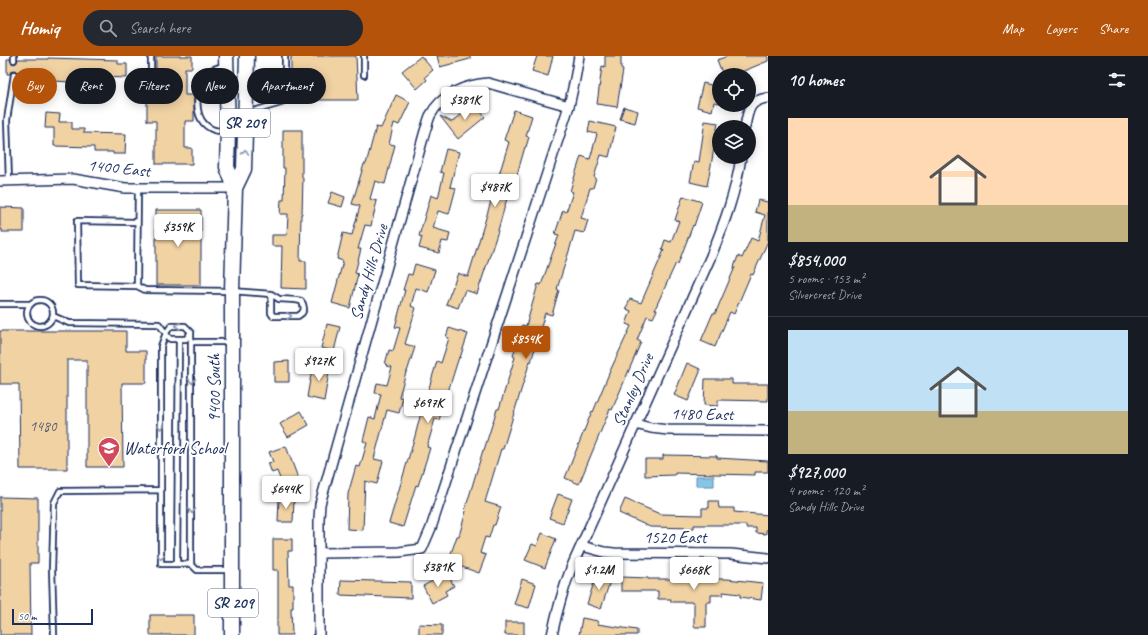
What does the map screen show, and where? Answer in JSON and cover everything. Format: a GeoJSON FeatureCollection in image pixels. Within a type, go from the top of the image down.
{"type":"FeatureCollection","features":[{"type":"Feature","properties":{"kind":"main road","name":"9400 South"},"geometry":{"type":"LineString","coordinates":[[232,635],[232,291],[235,188],[244,169],[247,56]]}},
{"type":"Feature","properties":{"kind":"main road","name":"9400 South"},"geometry":{"type":"LineString","coordinates":[[226,60],[228,131],[226,167],[235,188]]}},
{"type":"Feature","properties":{"kind":"street"},"geometry":{"type":"LineString","coordinates":[[320,553],[399,552],[422,549],[431,528],[569,106],[578,56]]}},
{"type":"Feature","properties":{"kind":"street","name":"Sandy Hills Drive"},"geometry":{"type":"LineString","coordinates":[[319,635],[320,504],[422,139],[431,115],[440,102],[450,94],[476,84],[488,84],[569,106]]}},
{"type":"Feature","properties":{"kind":"street"},"geometry":{"type":"LineString","coordinates":[[747,120],[748,111],[754,102],[768,98]]}},
{"type":"Feature","properties":{"kind":"street","name":"Stanley Drive"},"geometry":{"type":"LineString","coordinates":[[552,635],[558,607],[566,582],[724,224],[739,164]]}},
{"type":"Feature","properties":{"kind":"street","name":"1400 East"},"geometry":{"type":"LineString","coordinates":[[4,181],[73,180],[138,188],[235,188]]}},
{"type":"Feature","properties":{"kind":"street","name":"1480 East"},"geometry":{"type":"LineString","coordinates":[[635,424],[668,430],[768,431]]}},
{"type":"Feature","properties":{"kind":"street","name":"1520 East"},"geometry":{"type":"LineString","coordinates":[[582,546],[614,553],[731,554],[768,558]]}},
{"type":"Feature","properties":{"kind":"lane"},"geometry":{"type":"LineString","coordinates":[[151,56],[151,68]]}},
{"type":"Feature","properties":{"kind":"lane"},"geometry":{"type":"LineString","coordinates":[[285,56],[285,68]]}},
{"type":"Feature","properties":{"kind":"lane"},"geometry":{"type":"LineString","coordinates":[[364,56],[364,75]]}},
{"type":"Feature","properties":{"kind":"lane"},"geometry":{"type":"LineString","coordinates":[[226,60],[201,77],[197,102],[200,119],[203,123],[214,130],[228,131]]}},
{"type":"Feature","properties":{"kind":"lane"},"geometry":{"type":"LineString","coordinates":[[4,181],[7,120],[12,87]]}},
{"type":"Feature","properties":{"kind":"lane"},"geometry":{"type":"LineString","coordinates":[[246,114],[278,104]]}},
{"type":"Feature","properties":{"kind":"lane"},"geometry":{"type":"LineString","coordinates":[[137,286],[138,188]]}},
{"type":"Feature","properties":{"kind":"lane"},"geometry":{"type":"LineString","coordinates":[[138,222],[77,221],[78,285],[137,286],[145,290],[232,291],[271,294],[279,299],[301,301],[304,309],[302,313],[298,316],[274,316],[271,313],[271,294]]}},
{"type":"Feature","properties":{"kind":"lane"},"geometry":{"type":"LineString","coordinates":[[0,304],[31,304],[38,300],[46,302],[52,308],[54,316],[49,324],[45,326],[36,326],[32,324],[29,320],[27,312],[31,304]]}},
{"type":"Feature","properties":{"kind":"lane"},"geometry":{"type":"LineString","coordinates":[[54,316],[69,323],[159,324],[170,339],[186,339],[191,332]]}},
{"type":"Feature","properties":{"kind":"lane"},"geometry":{"type":"LineString","coordinates":[[191,564],[192,342],[191,332],[185,326],[171,326],[166,333],[161,346],[161,564],[191,564],[197,570],[233,570]]}},
{"type":"Feature","properties":{"kind":"lane"},"geometry":{"type":"LineString","coordinates":[[177,564],[179,339]]}},
{"type":"Feature","properties":{"kind":"lane"},"geometry":{"type":"LineString","coordinates":[[192,342],[232,342]]}},
{"type":"Feature","properties":{"kind":"lane"},"geometry":{"type":"LineString","coordinates":[[54,635],[52,570],[54,503],[60,491],[161,490]]}},
{"type":"Feature","properties":{"kind":"water"},"geometry":{"type":"Polygon","coordinates":[[[696,476],[714,476],[714,486],[696,486],[696,476]]]}},
{"type":"Feature","properties":{"kind":"building"},"geometry":{"type":"Polygon","coordinates":[[[156,56],[192,56],[192,68],[185,68],[185,95],[191,95],[191,104],[194,104],[194,121],[185,121],[185,148],[192,148],[192,164],[156,164],[156,121],[147,121],[147,104],[183,104],[183,68],[156,68],[156,56]]]}},
{"type":"Feature","properties":{"kind":"building"},"geometry":{"type":"Polygon","coordinates":[[[291,56],[356,56],[358,100],[326,100],[326,68],[291,68],[291,56]]]}},
{"type":"Feature","properties":{"kind":"building"},"geometry":{"type":"Polygon","coordinates":[[[421,56],[433,70],[425,77],[427,80],[417,89],[402,71],[421,56]]]}},
{"type":"Feature","properties":{"kind":"building"},"geometry":{"type":"Polygon","coordinates":[[[437,56],[470,56],[470,59],[440,67],[437,56]]]}},
{"type":"Feature","properties":{"kind":"building"},"geometry":{"type":"Polygon","coordinates":[[[537,56],[553,56],[548,76],[532,71],[537,56]]]}},
{"type":"Feature","properties":{"kind":"building"},"geometry":{"type":"Polygon","coordinates":[[[605,56],[621,56],[621,69],[623,70],[617,107],[597,104],[602,66],[605,67],[605,56]]]}},
{"type":"Feature","properties":{"kind":"building"},"geometry":{"type":"Polygon","coordinates":[[[728,56],[768,56],[768,61],[751,68],[720,68],[717,60],[728,56]]]}},
{"type":"Feature","properties":{"kind":"building"},"geometry":{"type":"Polygon","coordinates":[[[7,59],[10,59],[14,64],[18,59],[118,60],[118,64],[127,64],[127,68],[124,68],[124,78],[116,78],[116,68],[65,68],[65,82],[57,81],[57,68],[12,68],[10,74],[7,74],[7,59]]]}},
{"type":"Feature","properties":{"kind":"building"},"geometry":{"type":"Polygon","coordinates":[[[703,83],[712,85],[712,111],[697,107],[703,83]]]}},
{"type":"Feature","properties":{"kind":"building"},"geometry":{"type":"Polygon","coordinates":[[[396,95],[410,102],[399,125],[394,123],[389,144],[395,145],[385,184],[375,181],[370,199],[377,201],[371,226],[365,225],[358,249],[361,249],[355,273],[358,274],[350,308],[332,303],[343,261],[337,259],[343,233],[352,235],[360,206],[352,204],[364,164],[366,164],[376,127],[381,128],[396,95]]]}},
{"type":"Feature","properties":{"kind":"building"},"geometry":{"type":"Polygon","coordinates":[[[475,104],[485,117],[458,139],[440,116],[452,122],[475,104]]]}},
{"type":"Feature","properties":{"kind":"building"},"geometry":{"type":"Polygon","coordinates":[[[624,107],[638,111],[635,123],[620,119],[624,107]]]}},
{"type":"Feature","properties":{"kind":"building"},"geometry":{"type":"Polygon","coordinates":[[[514,110],[532,116],[526,136],[529,137],[514,185],[511,184],[497,234],[477,294],[465,290],[458,308],[446,304],[458,273],[468,277],[509,142],[504,140],[514,110]]]}},
{"type":"Feature","properties":{"kind":"building"},"geometry":{"type":"Polygon","coordinates":[[[46,113],[60,114],[59,122],[72,122],[72,129],[84,129],[84,133],[126,134],[125,154],[113,154],[113,152],[94,152],[94,147],[54,146],[54,128],[45,128],[46,113]]]}},
{"type":"Feature","properties":{"kind":"building"},"geometry":{"type":"Polygon","coordinates":[[[590,121],[616,127],[609,157],[601,155],[594,177],[596,178],[593,188],[590,188],[581,218],[588,220],[584,233],[575,231],[557,289],[559,290],[552,315],[545,313],[503,449],[501,449],[485,502],[501,507],[489,538],[485,537],[480,553],[486,555],[479,573],[448,562],[457,536],[459,536],[465,510],[483,450],[497,409],[499,409],[515,357],[513,356],[522,325],[526,326],[538,284],[541,285],[559,235],[555,234],[563,210],[566,212],[573,192],[570,191],[581,156],[590,159],[597,134],[588,132],[590,121]]]}},
{"type":"Feature","properties":{"kind":"building"},"geometry":{"type":"Polygon","coordinates":[[[705,121],[712,122],[712,160],[707,186],[690,182],[694,161],[699,162],[705,121]]]}},
{"type":"Feature","properties":{"kind":"building"},"geometry":{"type":"Polygon","coordinates":[[[283,130],[302,130],[303,178],[300,261],[306,261],[306,289],[281,288],[282,246],[272,246],[272,235],[287,235],[288,214],[280,214],[281,200],[284,200],[285,168],[283,168],[283,130]]]}},
{"type":"Feature","properties":{"kind":"building"},"geometry":{"type":"Polygon","coordinates":[[[446,149],[459,152],[450,187],[456,188],[449,214],[438,211],[433,228],[450,233],[448,242],[442,241],[439,253],[419,248],[422,237],[419,236],[431,195],[438,198],[444,173],[440,172],[446,149]]]}},
{"type":"Feature","properties":{"kind":"building"},"geometry":{"type":"Polygon","coordinates":[[[332,192],[345,197],[342,207],[328,203],[332,192]]]}},
{"type":"Feature","properties":{"kind":"building"},"geometry":{"type":"Polygon","coordinates":[[[683,196],[702,202],[694,226],[693,225],[678,264],[676,263],[655,309],[657,310],[653,318],[647,316],[637,340],[641,342],[612,410],[610,409],[579,484],[565,478],[592,411],[593,412],[631,326],[626,324],[631,311],[626,309],[630,299],[641,303],[664,250],[662,249],[665,240],[671,242],[679,221],[675,220],[683,196]]]}},
{"type":"Feature","properties":{"kind":"building"},"geometry":{"type":"Polygon","coordinates":[[[758,200],[768,202],[768,241],[753,275],[751,274],[734,314],[730,312],[715,347],[701,341],[713,313],[715,314],[735,267],[738,256],[742,258],[751,238],[758,241],[765,215],[755,212],[758,200]]]}},
{"type":"Feature","properties":{"kind":"building"},"geometry":{"type":"Polygon","coordinates":[[[0,207],[24,208],[24,232],[2,232],[2,229],[0,229],[0,207]]]}},
{"type":"Feature","properties":{"kind":"building"},"geometry":{"type":"Polygon","coordinates":[[[156,210],[201,210],[201,285],[156,285],[156,210]]]}},
{"type":"Feature","properties":{"kind":"building"},"geometry":{"type":"Polygon","coordinates":[[[415,264],[435,270],[428,292],[416,288],[411,306],[416,308],[405,344],[415,347],[399,397],[403,398],[399,413],[387,410],[374,459],[383,461],[377,484],[365,481],[363,530],[347,529],[348,494],[356,466],[360,467],[367,443],[363,441],[369,417],[375,419],[381,394],[375,393],[377,383],[387,385],[392,367],[386,366],[387,365],[385,364],[389,350],[393,351],[400,328],[395,327],[405,290],[403,290],[408,274],[412,275],[415,264]]]}},
{"type":"Feature","properties":{"kind":"building"},"geometry":{"type":"Polygon","coordinates":[[[327,324],[340,327],[334,351],[321,348],[327,324]]]}},
{"type":"Feature","properties":{"kind":"building"},"geometry":{"type":"Polygon","coordinates":[[[449,328],[468,334],[439,420],[435,419],[427,447],[430,448],[418,486],[416,485],[403,527],[389,523],[424,401],[437,361],[441,363],[449,338],[446,337],[449,328]]]}},
{"type":"Feature","properties":{"kind":"building"},"geometry":{"type":"Polygon","coordinates":[[[0,331],[126,331],[126,351],[146,351],[146,383],[122,383],[123,467],[87,467],[87,360],[67,360],[67,469],[20,469],[19,384],[0,384],[0,331]]]}},
{"type":"Feature","properties":{"kind":"building"},"geometry":{"type":"Polygon","coordinates":[[[289,361],[289,382],[274,382],[274,362],[289,361]]]}},
{"type":"Feature","properties":{"kind":"building"},"geometry":{"type":"Polygon","coordinates":[[[313,363],[330,366],[324,401],[307,397],[313,363]]]}},
{"type":"Feature","properties":{"kind":"building"},"geometry":{"type":"Polygon","coordinates":[[[687,363],[700,369],[688,401],[674,395],[687,363]]]}},
{"type":"Feature","properties":{"kind":"building"},"geometry":{"type":"Polygon","coordinates":[[[705,379],[732,379],[732,384],[768,384],[768,401],[718,400],[718,406],[704,405],[705,379]]]}},
{"type":"Feature","properties":{"kind":"building"},"geometry":{"type":"Polygon","coordinates":[[[301,411],[309,425],[288,437],[280,424],[301,411]]]}},
{"type":"Feature","properties":{"kind":"building"},"geometry":{"type":"Polygon","coordinates":[[[286,446],[298,478],[282,484],[277,471],[272,473],[268,463],[273,462],[269,452],[286,446]]]}},
{"type":"Feature","properties":{"kind":"building"},"geometry":{"type":"Polygon","coordinates":[[[663,455],[717,456],[717,458],[768,461],[768,472],[755,472],[755,475],[675,473],[675,475],[645,476],[645,459],[663,459],[663,455]]]}},
{"type":"Feature","properties":{"kind":"building"},"geometry":{"type":"Polygon","coordinates":[[[558,494],[572,499],[563,523],[549,518],[558,494]]]}},
{"type":"Feature","properties":{"kind":"building"},"geometry":{"type":"Polygon","coordinates":[[[0,497],[38,498],[38,563],[30,563],[31,635],[0,635],[0,497]]]}},
{"type":"Feature","properties":{"kind":"building"},"geometry":{"type":"Polygon","coordinates":[[[279,499],[294,499],[293,522],[278,522],[279,499]]]}},
{"type":"Feature","properties":{"kind":"building"},"geometry":{"type":"Polygon","coordinates":[[[625,499],[660,514],[702,515],[702,508],[709,508],[709,501],[718,501],[719,508],[734,508],[734,512],[768,515],[768,530],[766,530],[766,534],[756,533],[756,528],[746,528],[746,525],[694,525],[694,528],[650,527],[619,513],[625,499]]]}},
{"type":"Feature","properties":{"kind":"building"},"geometry":{"type":"Polygon","coordinates":[[[542,533],[556,539],[545,568],[525,560],[532,544],[537,546],[542,533]]]}},
{"type":"Feature","properties":{"kind":"building"},"geometry":{"type":"Polygon","coordinates":[[[273,539],[292,539],[292,551],[288,551],[289,585],[293,585],[293,608],[291,608],[292,635],[277,635],[278,570],[273,570],[273,539]]]}},
{"type":"Feature","properties":{"kind":"building"},"geometry":{"type":"Polygon","coordinates":[[[447,573],[454,586],[445,591],[447,595],[432,603],[423,586],[447,573]]]}},
{"type":"Feature","properties":{"kind":"building"},"geometry":{"type":"Polygon","coordinates":[[[597,573],[611,578],[601,609],[587,604],[597,573]]]}},
{"type":"Feature","properties":{"kind":"building"},"geometry":{"type":"Polygon","coordinates":[[[621,577],[648,579],[727,579],[763,583],[761,600],[740,597],[740,594],[723,592],[723,595],[711,595],[711,602],[706,602],[706,627],[694,627],[694,602],[671,602],[671,599],[658,599],[658,591],[621,591],[621,577]]]}},
{"type":"Feature","properties":{"kind":"building"},"geometry":{"type":"Polygon","coordinates":[[[522,579],[536,584],[529,608],[514,604],[522,579]]]}},
{"type":"Feature","properties":{"kind":"building"},"geometry":{"type":"Polygon","coordinates":[[[341,580],[411,582],[411,598],[340,595],[341,580]]]}},
{"type":"Feature","properties":{"kind":"building"},"geometry":{"type":"Polygon","coordinates":[[[150,615],[194,615],[194,635],[150,635],[150,615]]]}},
{"type":"Feature","properties":{"kind":"building"},"geometry":{"type":"Polygon","coordinates":[[[582,618],[598,621],[597,624],[637,630],[637,635],[579,635],[582,618]]]}},
{"type":"Feature","properties":{"kind":"building"},"geometry":{"type":"Polygon","coordinates":[[[505,622],[524,622],[524,635],[505,635],[505,622]]]}},
{"type":"Feature","properties":{"kind":"building"},"geometry":{"type":"Polygon","coordinates":[[[419,624],[442,625],[442,635],[419,635],[419,624]]]}},
{"type":"Feature","properties":{"kind":"place","name":"Waterford School"},"geometry":{"type":"Point","coordinates":[109,468]}}]}
